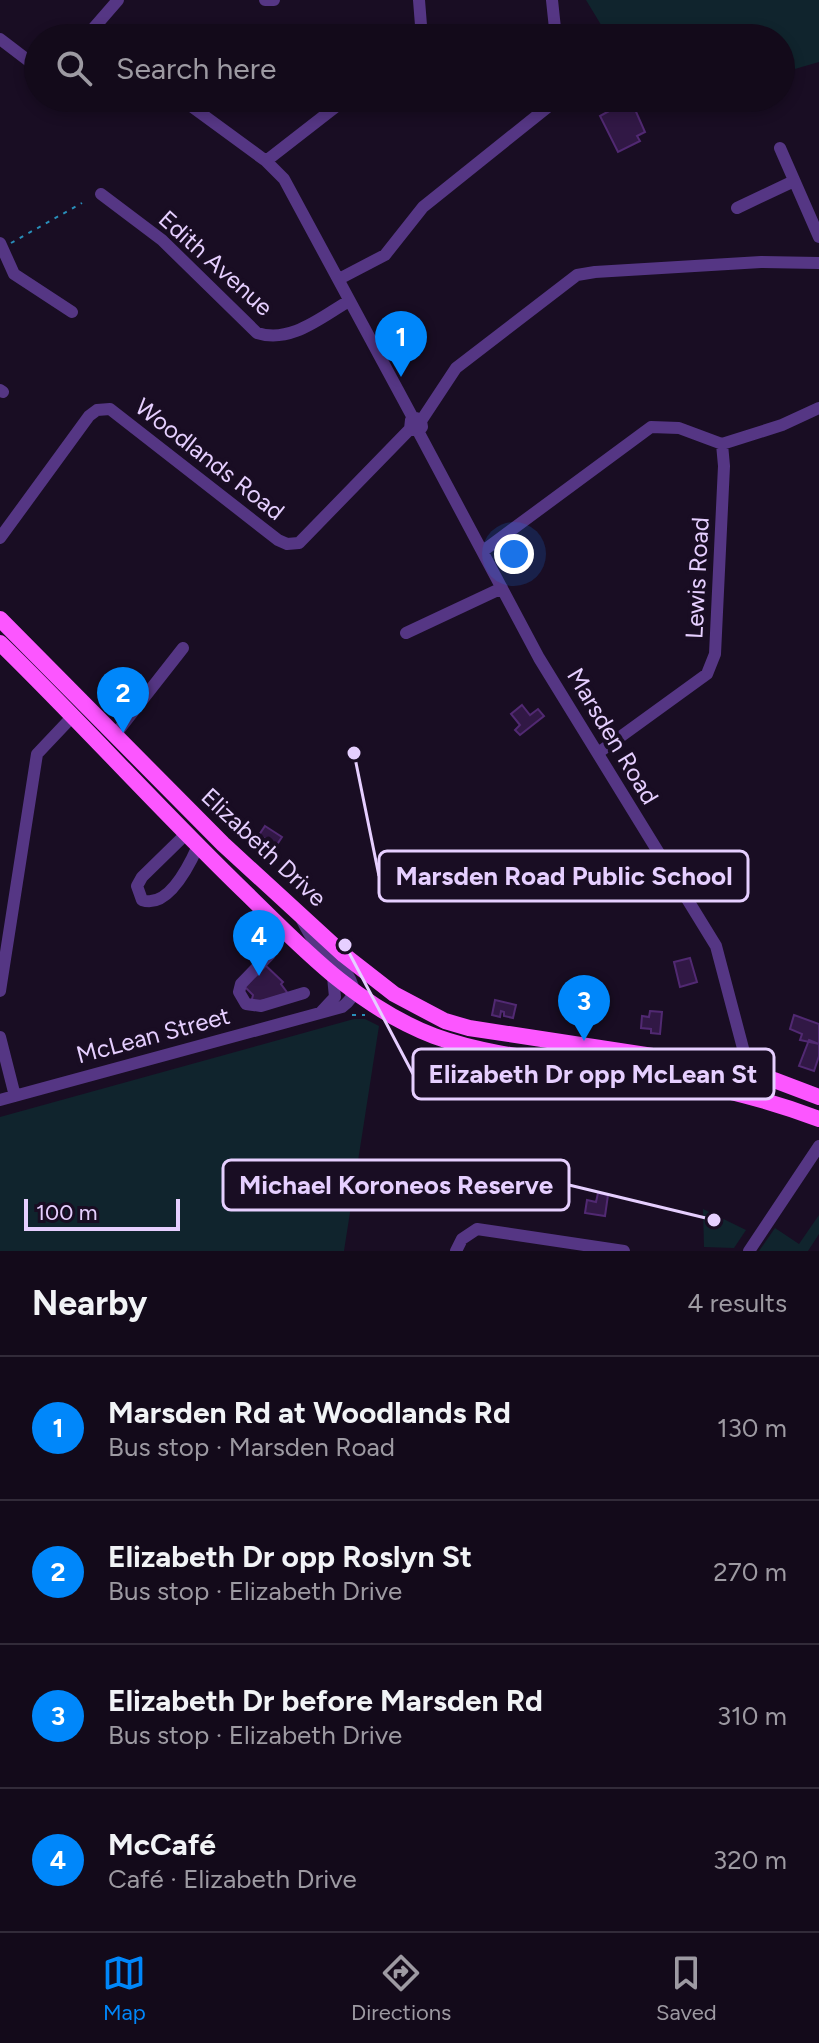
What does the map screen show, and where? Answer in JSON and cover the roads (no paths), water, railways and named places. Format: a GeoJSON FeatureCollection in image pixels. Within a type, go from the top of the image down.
{"type":"FeatureCollection","features":[{"type":"Feature","properties":{"kind":"main road","name":"Elizabeth Drive"},"geometry":{"type":"LineString","coordinates":[[0,619],[114,736],[298,914],[394,994],[445,1021],[496,1034],[744,1072],[819,1097]]}},
{"type":"Feature","properties":{"kind":"main road","name":"Elizabeth Drive"},"geometry":{"type":"LineString","coordinates":[[0,643],[192,840],[333,977],[352,992],[412,1027],[463,1045],[683,1080],[741,1093],[819,1119]]}},
{"type":"Feature","properties":{"kind":"main road"},"geometry":{"type":"LineString","coordinates":[[741,1093],[744,1072]]}},
{"type":"Feature","properties":{"kind":"main road"},"geometry":{"type":"LineString","coordinates":[[787,1085],[792,1094],[819,1106]]}},
{"type":"Feature","properties":{"kind":"street"},"geometry":{"type":"LineString","coordinates":[[98,24],[118,0]]}},
{"type":"Feature","properties":{"kind":"street"},"geometry":{"type":"LineString","coordinates":[[265,0],[274,0]]}},
{"type":"Feature","properties":{"kind":"street"},"geometry":{"type":"LineString","coordinates":[[419,0],[422,24]]}},
{"type":"Feature","properties":{"kind":"street"},"geometry":{"type":"LineString","coordinates":[[552,0],[555,24]]}},
{"type":"Feature","properties":{"kind":"street"},"geometry":{"type":"LineString","coordinates":[[0,39],[24,57]]}},
{"type":"Feature","properties":{"kind":"street","name":"Marsden Road"},"geometry":{"type":"LineString","coordinates":[[199,112],[266,161],[290,186],[539,658],[716,946],[744,1052],[744,1072]]}},
{"type":"Feature","properties":{"kind":"street"},"geometry":{"type":"LineString","coordinates":[[266,161],[329,112]]}},
{"type":"Feature","properties":{"kind":"street"},"geometry":{"type":"LineString","coordinates":[[339,279],[385,255],[423,207],[542,112]]}},
{"type":"Feature","properties":{"kind":"street"},"geometry":{"type":"LineString","coordinates":[[780,148],[819,237]]}},
{"type":"Feature","properties":{"kind":"street"},"geometry":{"type":"LineString","coordinates":[[737,208],[794,181]]}},
{"type":"Feature","properties":{"kind":"street","name":"Edith Avenue"},"geometry":{"type":"LineString","coordinates":[[101,194],[162,240],[257,333],[272,338],[291,334],[349,301]]}},
{"type":"Feature","properties":{"kind":"street"},"geometry":{"type":"LineString","coordinates":[[3,244],[14,274],[72,312]]}},
{"type":"Feature","properties":{"kind":"street","name":"Woodlands Road"},"geometry":{"type":"LineString","coordinates":[[0,538],[89,416],[97,410],[110,409],[278,540],[287,544],[299,543],[416,425],[456,368],[577,275],[746,262],[819,263]]}},
{"type":"Feature","properties":{"kind":"street"},"geometry":{"type":"LineString","coordinates":[[483,551],[651,427],[679,428],[722,444],[782,425],[819,408]]}},
{"type":"Feature","properties":{"kind":"street","name":"Lewis Road"},"geometry":{"type":"LineString","coordinates":[[598,753],[689,689],[712,668],[724,466],[722,444]]}},
{"type":"Feature","properties":{"kind":"street"},"geometry":{"type":"LineString","coordinates":[[406,633],[502,588]]}},
{"type":"Feature","properties":{"kind":"street"},"geometry":{"type":"LineString","coordinates":[[114,736],[183,648]]}},
{"type":"Feature","properties":{"kind":"street"},"geometry":{"type":"LineString","coordinates":[[0,991],[37,754],[72,717]]}},
{"type":"Feature","properties":{"kind":"street"},"geometry":{"type":"LineString","coordinates":[[192,840],[177,882],[160,900],[151,903],[142,900],[137,886],[142,877],[192,840]]}},
{"type":"Feature","properties":{"kind":"street"},"geometry":{"type":"LineString","coordinates":[[298,914],[313,941],[349,975],[352,992]]}},
{"type":"Feature","properties":{"kind":"street"},"geometry":{"type":"LineString","coordinates":[[270,954],[241,984],[239,992],[246,1004],[261,1006],[304,993]]}},
{"type":"Feature","properties":{"kind":"street"},"geometry":{"type":"LineString","coordinates":[[319,1013],[335,997],[333,977]]}},
{"type":"Feature","properties":{"kind":"street","name":"McLean Street"},"geometry":{"type":"LineString","coordinates":[[0,1100],[342,1007],[349,1003],[352,992]]}},
{"type":"Feature","properties":{"kind":"street"},"geometry":{"type":"LineString","coordinates":[[0,1037],[15,1096]]}},
{"type":"Feature","properties":{"kind":"street"},"geometry":{"type":"LineString","coordinates":[[749,1251],[819,1146]]}},
{"type":"Feature","properties":{"kind":"street"},"geometry":{"type":"LineString","coordinates":[[456,1251],[469,1232],[488,1229],[624,1251]]}},
{"type":"Feature","properties":{"kind":"place","name":"Marsden Rd at Woodlands Rd"},"geometry":{"type":"Point","coordinates":[401,377]}},
{"type":"Feature","properties":{"kind":"place","name":"Elizabeth Dr opp Roslyn St"},"geometry":{"type":"Point","coordinates":[123,733]}},
{"type":"Feature","properties":{"kind":"place","name":"Marsden Road Public School"},"geometry":{"type":"Point","coordinates":[354,753]}},
{"type":"Feature","properties":{"kind":"place","name":"Elizabeth Dr opp McLean St"},"geometry":{"type":"Point","coordinates":[345,945]}},
{"type":"Feature","properties":{"kind":"place","name":"McCafé"},"geometry":{"type":"Point","coordinates":[259,976]}},
{"type":"Feature","properties":{"kind":"place","name":"Elizabeth Dr before Marsden Rd"},"geometry":{"type":"Point","coordinates":[584,1041]}},
{"type":"Feature","properties":{"kind":"place","name":"Michael Koroneos Reserve"},"geometry":{"type":"Point","coordinates":[714,1220]}}]}
